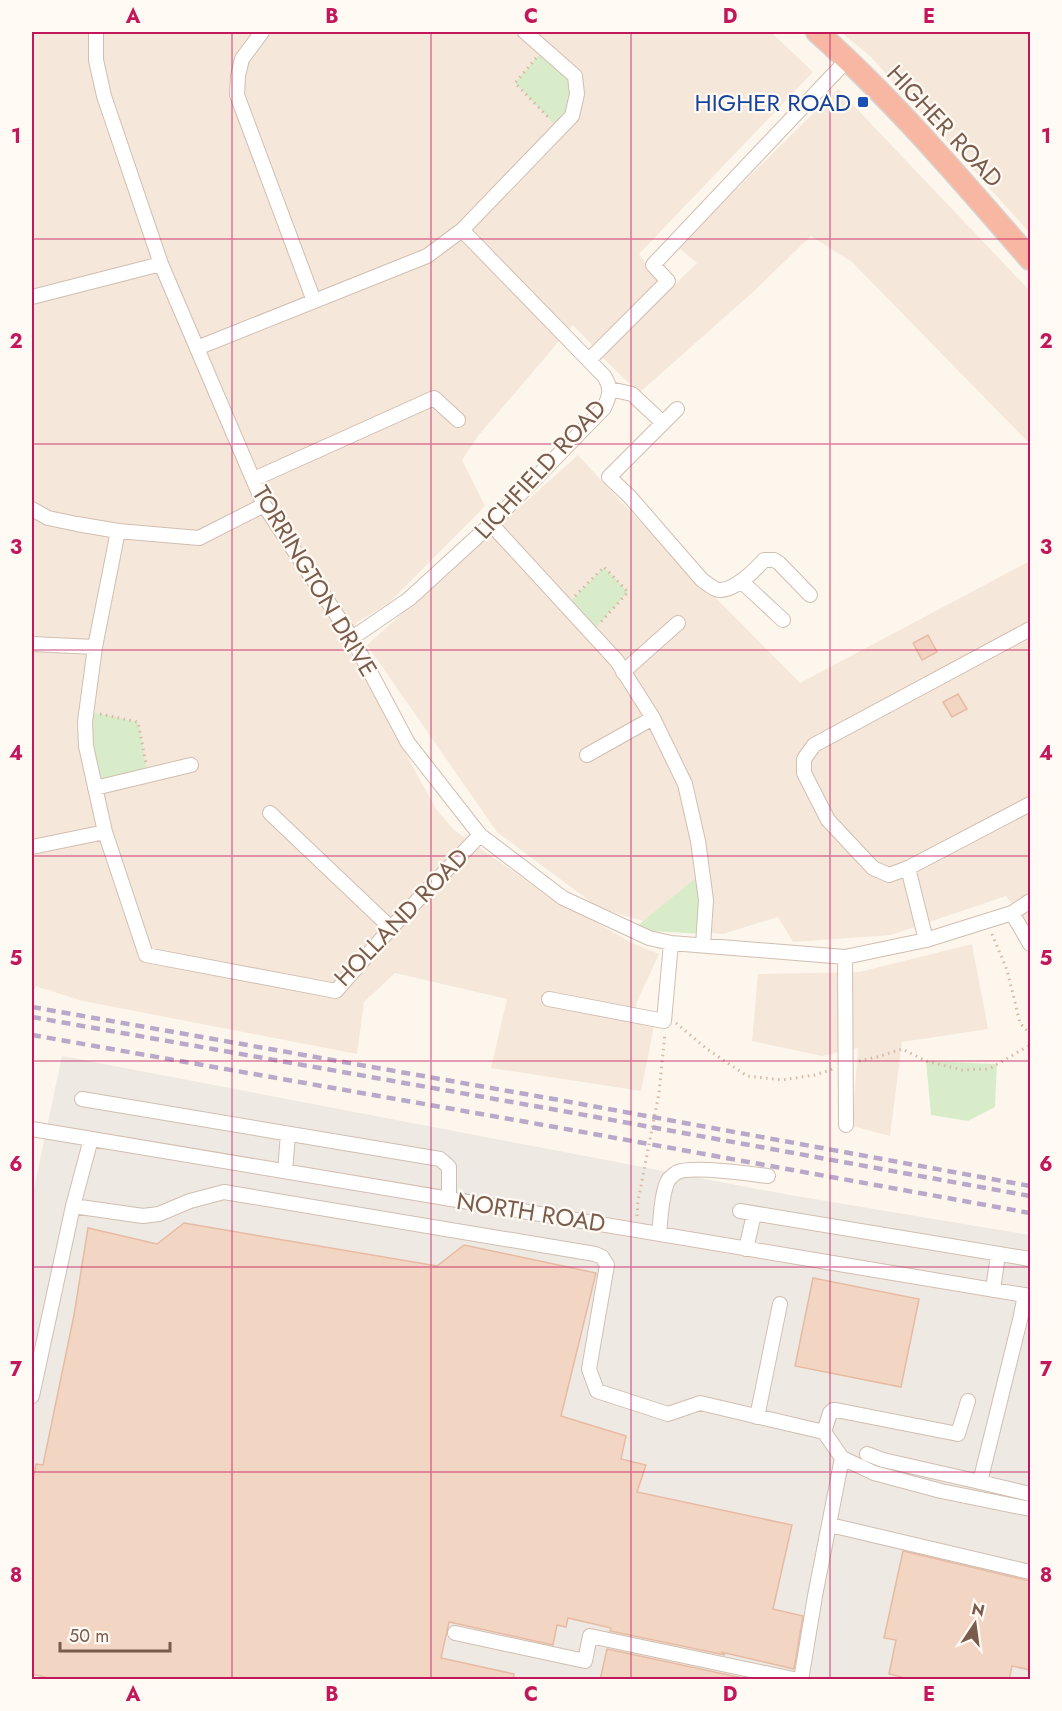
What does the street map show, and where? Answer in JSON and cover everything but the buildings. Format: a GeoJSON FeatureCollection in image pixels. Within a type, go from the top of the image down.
{"type":"FeatureCollection","features":[{"type":"Feature","properties":{"kind":"highway","name":"HIGHER ROAD"},"geometry":{"type":"LineString","coordinates":[[817,32],[848,59],[954,172],[1030,259]]}},
{"type":"Feature","properties":{"kind":"street","name":"TORRINGTON DRIVE"},"geometry":{"type":"LineString","coordinates":[[96,32],[96,60],[104,96],[162,264],[264,506],[352,638],[408,743],[480,835],[563,898],[649,938],[671,943],[845,957],[926,940],[1012,913],[1030,901]]}},
{"type":"Feature","properties":{"kind":"street"},"geometry":{"type":"LineString","coordinates":[[262,32],[242,59],[237,95],[314,301]]}},
{"type":"Feature","properties":{"kind":"street"},"geometry":{"type":"LineString","coordinates":[[197,348],[427,256],[462,230],[572,116],[577,94],[575,76],[525,32]]}},
{"type":"Feature","properties":{"kind":"street"},"geometry":{"type":"LineString","coordinates":[[589,360],[668,281],[653,265],[848,59]]}},
{"type":"Feature","properties":{"kind":"street","name":"LICHFIELD ROAD"},"geometry":{"type":"LineString","coordinates":[[352,638],[409,599],[491,524],[604,408],[609,397],[609,383],[604,376],[462,230]]}},
{"type":"Feature","properties":{"kind":"street"},"geometry":{"type":"LineString","coordinates":[[32,297],[162,264]]}},
{"type":"Feature","properties":{"kind":"street"},"geometry":{"type":"LineString","coordinates":[[610,389],[632,394],[663,423]]}},
{"type":"Feature","properties":{"kind":"street"},"geometry":{"type":"LineString","coordinates":[[254,479],[434,398],[458,420]]}},
{"type":"Feature","properties":{"kind":"street"},"geometry":{"type":"LineString","coordinates":[[677,410],[609,477],[630,497],[702,580],[719,590],[733,587],[764,560],[774,560],[810,595]]}},
{"type":"Feature","properties":{"kind":"street"},"geometry":{"type":"LineString","coordinates":[[32,509],[48,518],[118,531],[199,538],[264,506]]}},
{"type":"Feature","properties":{"kind":"street"},"geometry":{"type":"LineString","coordinates":[[491,524],[616,661],[653,718],[685,784],[698,841],[706,900],[703,945]]}},
{"type":"Feature","properties":{"kind":"street","name":"HOLLAND ROAD"},"geometry":{"type":"LineString","coordinates":[[118,531],[94,647],[87,711],[86,746],[105,832],[146,955],[336,991],[390,928],[480,835]]}},
{"type":"Feature","properties":{"kind":"street"},"geometry":{"type":"LineString","coordinates":[[741,581],[783,620]]}},
{"type":"Feature","properties":{"kind":"street"},"geometry":{"type":"LineString","coordinates":[[623,672],[678,623]]}},
{"type":"Feature","properties":{"kind":"street"},"geometry":{"type":"LineString","coordinates":[[1030,628],[814,745],[804,759],[804,773],[828,820],[873,868],[889,875],[908,868],[1030,804]]}},
{"type":"Feature","properties":{"kind":"street"},"geometry":{"type":"LineString","coordinates":[[32,644],[94,647]]}},
{"type":"Feature","properties":{"kind":"street"},"geometry":{"type":"LineString","coordinates":[[587,755],[653,718]]}},
{"type":"Feature","properties":{"kind":"street"},"geometry":{"type":"LineString","coordinates":[[95,788],[191,765]]}},
{"type":"Feature","properties":{"kind":"street"},"geometry":{"type":"LineString","coordinates":[[270,813],[390,928]]}},
{"type":"Feature","properties":{"kind":"street"},"geometry":{"type":"LineString","coordinates":[[32,847],[105,832]]}},
{"type":"Feature","properties":{"kind":"street"},"geometry":{"type":"LineString","coordinates":[[908,868],[926,940]]}},
{"type":"Feature","properties":{"kind":"street"},"geometry":{"type":"LineString","coordinates":[[1012,913],[1030,944]]}},
{"type":"Feature","properties":{"kind":"street"},"geometry":{"type":"LineString","coordinates":[[549,999],[664,1021],[671,943]]}},
{"type":"Feature","properties":{"kind":"street"},"geometry":{"type":"LineString","coordinates":[[845,957],[846,1125]]}},
{"type":"Feature","properties":{"kind":"street"},"geometry":{"type":"LineString","coordinates":[[82,1099],[440,1159],[449,1167],[449,1199]]}},
{"type":"Feature","properties":{"kind":"street","name":"NORTH ROAD"},"geometry":{"type":"LineString","coordinates":[[32,1129],[1028,1296]]}},
{"type":"Feature","properties":{"kind":"street"},"geometry":{"type":"LineString","coordinates":[[285,1171],[288,1134]]}},
{"type":"Feature","properties":{"kind":"street"},"geometry":{"type":"LineString","coordinates":[[32,1396],[73,1206],[91,1139]]}},
{"type":"Feature","properties":{"kind":"street"},"geometry":{"type":"LineString","coordinates":[[659,1234],[663,1198],[668,1180],[675,1173],[683,1170],[729,1171],[768,1176]]}},
{"type":"Feature","properties":{"kind":"street"},"geometry":{"type":"LineString","coordinates":[[73,1206],[143,1216],[159,1214],[190,1201],[224,1192],[595,1254],[602,1257],[607,1265],[589,1369],[597,1391],[668,1414],[700,1404],[824,1432],[842,1458],[874,1473],[912,1484],[1030,1509]]}},
{"type":"Feature","properties":{"kind":"street"},"geometry":{"type":"LineString","coordinates":[[746,1249],[747,1213],[1030,1259]]}},
{"type":"Feature","properties":{"kind":"street"},"geometry":{"type":"LineString","coordinates":[[993,1290],[998,1254]]}},
{"type":"Feature","properties":{"kind":"street"},"geometry":{"type":"LineString","coordinates":[[980,1482],[1024,1331],[1020,1320],[1028,1296]]}},
{"type":"Feature","properties":{"kind":"street"},"geometry":{"type":"LineString","coordinates":[[757,1417],[780,1304]]}},
{"type":"Feature","properties":{"kind":"street"},"geometry":{"type":"LineString","coordinates":[[824,1432],[830,1413],[836,1410],[958,1434],[968,1401]]}},
{"type":"Feature","properties":{"kind":"street"},"geometry":{"type":"LineString","coordinates":[[867,1454],[883,1460],[1030,1494]]}},
{"type":"Feature","properties":{"kind":"street"},"geometry":{"type":"LineString","coordinates":[[455,1633],[585,1661],[590,1636],[799,1680],[842,1458]]}},
{"type":"Feature","properties":{"kind":"street"},"geometry":{"type":"LineString","coordinates":[[830,1525],[1030,1572]]}},
{"type":"Feature","properties":{"kind":"path"},"geometry":{"type":"LineString","coordinates":[[544,49],[514,83],[559,129]]}},
{"type":"Feature","properties":{"kind":"path"},"geometry":{"type":"LineString","coordinates":[[566,606],[604,567],[628,592],[591,633]]}},
{"type":"Feature","properties":{"kind":"path"},"geometry":{"type":"LineString","coordinates":[[87,711],[138,722],[148,775]]}},
{"type":"Feature","properties":{"kind":"path"},"geometry":{"type":"LineString","coordinates":[[986,921],[1006,970],[1020,1023],[1030,1034]]}},
{"type":"Feature","properties":{"kind":"path"},"geometry":{"type":"LineString","coordinates":[[32,981],[34,992]]}},
{"type":"Feature","properties":{"kind":"path"},"geometry":{"type":"LineString","coordinates":[[638,1201],[659,1093],[664,1021],[676,1023],[707,1049],[747,1076],[782,1080],[815,1075],[902,1049],[926,1061],[944,1066],[962,1070],[989,1069],[1030,1045]]}},
{"type":"Feature","properties":{"kind":"shaded area"},"geometry":{"type":"Polygon","coordinates":[[[32,32],[771,32],[813,72],[639,254],[658,280],[592,345],[573,325],[478,436],[462,460],[485,506],[389,603],[357,622],[344,641],[436,809],[454,830],[534,886],[632,943],[659,954],[636,1004],[637,1023],[654,1026],[641,1091],[491,1068],[507,999],[395,973],[364,1002],[357,1054],[83,1001],[32,985],[32,32]]]}},
{"type":"Feature","properties":{"kind":"shaded area"},"geometry":{"type":"Polygon","coordinates":[[[841,32],[1030,32],[1030,233],[871,57],[841,32]]]}},
{"type":"Feature","properties":{"kind":"shaded area"},"geometry":{"type":"Polygon","coordinates":[[[838,89],[1030,291],[1030,444],[852,262],[811,236],[753,292],[639,393],[601,356],[697,263],[678,247],[838,89]]]}},
{"type":"Feature","properties":{"kind":"shaded area"},"geometry":{"type":"Polygon","coordinates":[[[578,455],[625,506],[800,683],[1030,561],[1030,929],[1006,896],[891,935],[793,942],[778,917],[723,934],[671,929],[599,908],[497,832],[367,645],[578,455]]]}},
{"type":"Feature","properties":{"kind":"shaded area"},"geometry":{"type":"Polygon","coordinates":[[[972,944],[988,1029],[902,1042],[890,1136],[852,1126],[858,1048],[822,1056],[752,1041],[758,974],[859,972],[972,944]]]}},
{"type":"Feature","properties":{"kind":"shaded area"},"geometry":{"type":"Polygon","coordinates":[[[62,1056],[784,1194],[1030,1235],[1030,1679],[32,1680],[32,1198],[62,1056]]]}},
{"type":"Feature","properties":{"kind":"green space"},"geometry":{"type":"Polygon","coordinates":[[[544,49],[576,82],[574,108],[559,129],[515,83],[544,49]]]}},
{"type":"Feature","properties":{"kind":"green space"},"geometry":{"type":"Polygon","coordinates":[[[604,567],[628,592],[591,633],[566,606],[604,567]]]}},
{"type":"Feature","properties":{"kind":"green space"},"geometry":{"type":"Polygon","coordinates":[[[87,711],[138,722],[148,775],[95,788],[87,711]]]}},
{"type":"Feature","properties":{"kind":"green space"},"geometry":{"type":"Polygon","coordinates":[[[702,873],[704,934],[632,930],[702,873]]]}},
{"type":"Feature","properties":{"kind":"green space"},"geometry":{"type":"Polygon","coordinates":[[[926,1061],[997,1064],[995,1107],[968,1121],[931,1115],[926,1061]]]}},
{"type":"Feature","properties":{"kind":"railway"},"geometry":{"type":"LineString","coordinates":[[32,1007],[1030,1186]]}},
{"type":"Feature","properties":{"kind":"railway"},"geometry":{"type":"LineString","coordinates":[[32,1017],[1030,1196]]}},
{"type":"Feature","properties":{"kind":"railway"},"geometry":{"type":"LineString","coordinates":[[32,1035],[1030,1213]]}},
{"type":"Feature","properties":{"kind":"place","name":"HIGHER ROAD"},"geometry":{"type":"Point","coordinates":[863,102]}}]}
